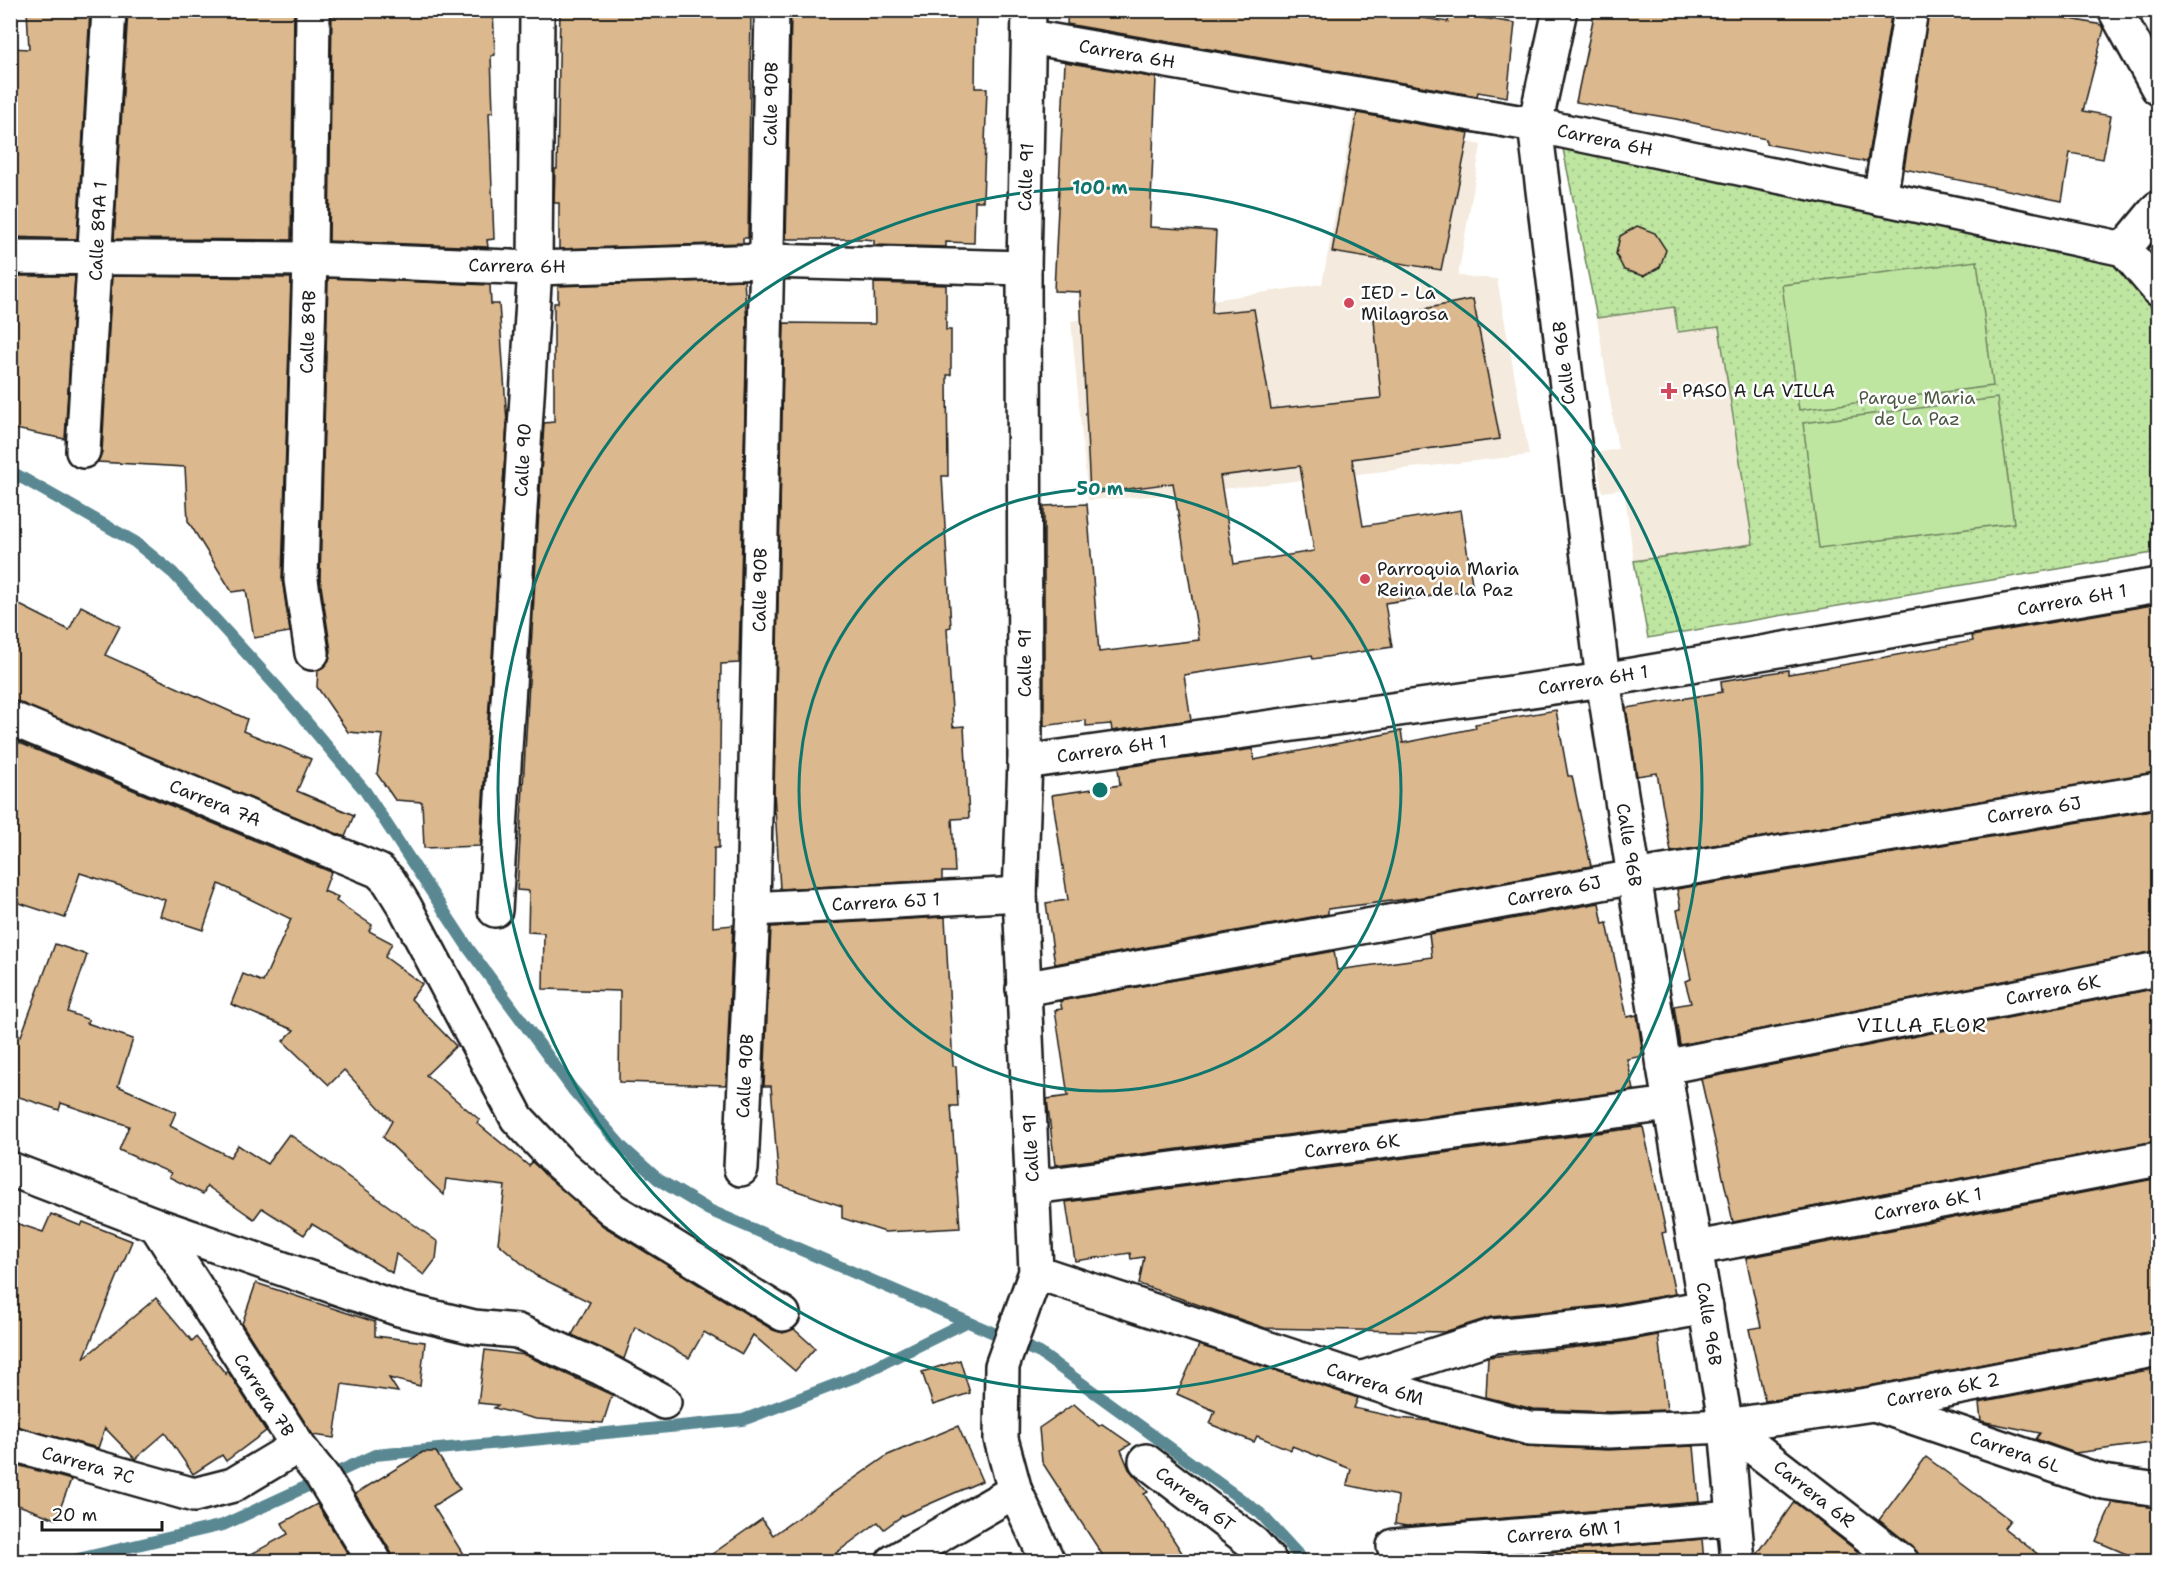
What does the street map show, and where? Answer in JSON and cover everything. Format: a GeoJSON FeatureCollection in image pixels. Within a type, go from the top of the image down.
{"type":"FeatureCollection","features":[{"type":"Feature","properties":{"kind":"street","name":"Calle 89A 1"},"geometry":{"type":"LineString","coordinates":[[83,451],[109,10]]}},
{"type":"Feature","properties":{"kind":"street","name":"Calle 89B"},"geometry":{"type":"LineString","coordinates":[[312,652],[301,580],[310,259],[313,10]]}},
{"type":"Feature","properties":{"kind":"street","name":"Calle 90"},"geometry":{"type":"LineString","coordinates":[[495,910],[535,268],[537,10]]}},
{"type":"Feature","properties":{"kind":"street","name":"Calle 90B"},"geometry":{"type":"LineString","coordinates":[[741,1169],[753,909],[772,10]]}},
{"type":"Feature","properties":{"kind":"street","name":"Calle 96B"},"geometry":{"type":"LineString","coordinates":[[1560,10],[1535,125],[1602,680],[1670,1104],[1697,1248],[1726,1426],[1738,1562]]}},
{"type":"Feature","properties":{"kind":"street"},"geometry":{"type":"LineString","coordinates":[[1880,198],[1911,10]]}},
{"type":"Feature","properties":{"kind":"street"},"geometry":{"type":"LineString","coordinates":[[2115,10],[2158,88]]}},
{"type":"Feature","properties":{"kind":"street","name":"Carrera 6H"},"geometry":{"type":"LineString","coordinates":[[1030,24],[1535,125],[2124,249]]}},
{"type":"Feature","properties":{"kind":"street","name":"Calle 91"},"geometry":{"type":"LineString","coordinates":[[1030,24],[1024,268],[1025,762],[1020,894],[1036,1272],[1002,1366],[1001,1439],[1015,1491],[1048,1562]]}},
{"type":"Feature","properties":{"kind":"street"},"geometry":{"type":"LineString","coordinates":[[2158,208],[2124,249],[2158,290]]}},
{"type":"Feature","properties":{"kind":"street","name":"Carrera 6H"},"geometry":{"type":"LineString","coordinates":[[10,257],[310,259],[535,268],[768,261],[1024,268]]}},
{"type":"Feature","properties":{"kind":"street","name":"Carrera 6H 1"},"geometry":{"type":"LineString","coordinates":[[1025,762],[1602,680],[2158,585]]}},
{"type":"Feature","properties":{"kind":"street","name":"Carrera 7A"},"geometry":{"type":"LineString","coordinates":[[10,718],[379,871],[389,881],[405,907],[517,1118],[545,1148],[613,1210],[783,1314]]}},
{"type":"Feature","properties":{"kind":"street","name":"Carrera 6J"},"geometry":{"type":"LineString","coordinates":[[1023,989],[1634,877],[2158,790]]}},
{"type":"Feature","properties":{"kind":"street","name":"Carrera 6J 1"},"geometry":{"type":"LineString","coordinates":[[753,909],[1020,894]]}},
{"type":"Feature","properties":{"kind":"street","name":"Carrera 6K"},"geometry":{"type":"LineString","coordinates":[[1664,1067],[2158,969]]}},
{"type":"Feature","properties":{"kind":"street","name":"Carrera 6K"},"geometry":{"type":"LineString","coordinates":[[1034,1188],[1670,1104]]}},
{"type":"Feature","properties":{"kind":"street","name":"Carrera 6K 1"},"geometry":{"type":"LineString","coordinates":[[1697,1248],[2158,1159]]}},
{"type":"Feature","properties":{"kind":"street"},"geometry":{"type":"LineString","coordinates":[[10,1169],[156,1225],[399,1308],[474,1327],[517,1331],[601,1368],[664,1402]]}},
{"type":"Feature","properties":{"kind":"street","name":"Carrera 7B"},"geometry":{"type":"LineString","coordinates":[[156,1225],[298,1446],[322,1476],[375,1562]]}},
{"type":"Feature","properties":{"kind":"street","name":"Carrera 6M"},"geometry":{"type":"LineString","coordinates":[[1036,1272],[1430,1402],[1530,1428],[1609,1431],[1726,1426]]}},
{"type":"Feature","properties":{"kind":"street"},"geometry":{"type":"LineString","coordinates":[[1360,1379],[1493,1336],[1613,1324],[1706,1307]]}},
{"type":"Feature","properties":{"kind":"street","name":"Carrera 6K 2"},"geometry":{"type":"LineString","coordinates":[[1726,1426],[1873,1404],[2158,1349]]}},
{"type":"Feature","properties":{"kind":"street","name":"Carrera 6L"},"geometry":{"type":"LineString","coordinates":[[1873,1404],[2103,1482],[2158,1490]]}},
{"type":"Feature","properties":{"kind":"street","name":"Carrera 6R"},"geometry":{"type":"LineString","coordinates":[[1726,1426],[1902,1562]]}},
{"type":"Feature","properties":{"kind":"street","name":"Carrera 7C"},"geometry":{"type":"LineString","coordinates":[[10,1443],[194,1495],[233,1485],[298,1446]]}},
{"type":"Feature","properties":{"kind":"street","name":"Carrera 6T"},"geometry":{"type":"LineString","coordinates":[[1146,1461],[1253,1543],[1270,1562]]}},
{"type":"Feature","properties":{"kind":"street"},"geometry":{"type":"LineString","coordinates":[[893,1562],[1015,1491]]}},
{"type":"Feature","properties":{"kind":"street","name":"Carrera 6M 1"},"geometry":{"type":"LineString","coordinates":[[1394,1546],[1734,1518]]}},
{"type":"Feature","properties":{"kind":"shaded area","name":"IED - La Milagrosa"},"geometry":{"type":"Polygon","coordinates":[[[1354,114],[1481,145],[1458,276],[1497,279],[1529,455],[1169,495],[1088,500],[1071,321],[1322,284],[1354,114]]]}},
{"type":"Feature","properties":{"kind":"shaded area","name":"PASO A LA VILLA"},"geometry":{"type":"Polygon","coordinates":[[[1674,307],[1719,327],[1753,544],[1634,561],[1624,489],[1602,492],[1596,453],[1618,449],[1597,318],[1674,307]]]}},
{"type":"Feature","properties":{"kind":"green space","name":"Parque Maria de La Paz"},"geometry":{"type":"Polygon","coordinates":[[[1562,144],[2118,266],[2158,316],[2158,552],[1648,638],[1634,561],[1753,544],[1719,327],[1678,332],[1674,307],[1597,318],[1562,144]]]}},
{"type":"Feature","properties":{"kind":"green space"},"geometry":{"type":"Polygon","coordinates":[[[1977,261],[1993,386],[1799,410],[1782,285],[1977,261]]]}},
{"type":"Feature","properties":{"kind":"green space"},"geometry":{"type":"Polygon","coordinates":[[[1997,398],[2014,523],[1819,548],[1803,423],[1997,398]]]}},
{"type":"Feature","properties":{"kind":"building"},"geometry":{"type":"Polygon","coordinates":[[[27,10],[90,10],[77,239],[10,237],[10,48],[29,49],[27,10]]]}},
{"type":"Feature","properties":{"kind":"building"},"geometry":{"type":"Polygon","coordinates":[[[128,10],[294,10],[291,240],[114,239],[128,10]]]}},
{"type":"Feature","properties":{"kind":"building"},"geometry":{"type":"Polygon","coordinates":[[[332,10],[493,10],[495,55],[491,56],[493,112],[489,113],[494,239],[487,240],[488,247],[329,241],[332,10]]]}},
{"type":"Feature","properties":{"kind":"building"},"geometry":{"type":"Polygon","coordinates":[[[560,10],[751,10],[748,238],[743,238],[743,243],[559,249],[559,203],[554,203],[555,169],[557,169],[560,10]]]}},
{"type":"Feature","properties":{"kind":"building"},"geometry":{"type":"Polygon","coordinates":[[[878,10],[976,10],[975,88],[987,88],[983,201],[975,201],[974,243],[946,242],[946,247],[874,245],[874,240],[863,239],[786,239],[791,15],[878,15],[878,10]]]}},
{"type":"Feature","properties":{"kind":"building"},"geometry":{"type":"Polygon","coordinates":[[[1068,10],[1373,10],[1448,22],[1449,13],[1515,23],[1507,97],[1478,92],[1477,96],[1067,24],[1068,10]]]}},
{"type":"Feature","properties":{"kind":"building"},"geometry":{"type":"Polygon","coordinates":[[[1595,10],[1892,10],[1867,162],[1766,144],[1766,139],[1676,119],[1576,102],[1595,10]]]}},
{"type":"Feature","properties":{"kind":"building"},"geometry":{"type":"Polygon","coordinates":[[[1929,10],[2023,10],[2102,25],[2104,29],[2083,111],[2111,116],[2103,159],[2070,153],[2062,201],[1904,169],[1929,10]]]}},
{"type":"Feature","properties":{"kind":"building"},"geometry":{"type":"Polygon","coordinates":[[[1065,62],[1156,78],[1150,227],[1216,231],[1212,313],[1254,309],[1271,409],[1381,398],[1374,319],[1473,299],[1500,439],[1352,459],[1363,526],[1461,510],[1473,590],[1385,603],[1392,647],[1313,659],[1312,655],[1184,675],[1191,720],[1112,731],[1111,724],[1086,726],[1086,720],[1044,726],[1044,506],[1087,504],[1099,652],[1199,640],[1173,483],[1090,494],[1080,292],[1054,291],[1065,62]],[[1300,466],[1220,476],[1234,564],[1314,551],[1300,466]]]}},
{"type":"Feature","properties":{"kind":"building"},"geometry":{"type":"Polygon","coordinates":[[[1357,113],[1469,133],[1441,270],[1332,252],[1357,113]]]}},
{"type":"Feature","properties":{"kind":"building"},"geometry":{"type":"Polygon","coordinates":[[[1637,226],[1655,233],[1666,250],[1660,267],[1644,276],[1624,270],[1616,254],[1620,236],[1637,226]]]}},
{"type":"Feature","properties":{"kind":"building"},"geometry":{"type":"Polygon","coordinates":[[[18,276],[75,276],[65,439],[10,428],[10,321],[16,321],[18,276]]]}},
{"type":"Feature","properties":{"kind":"building"},"geometry":{"type":"Polygon","coordinates":[[[112,276],[291,278],[282,579],[290,632],[254,638],[246,590],[232,592],[188,521],[185,467],[98,462],[102,452],[112,276]]]}},
{"type":"Feature","properties":{"kind":"building"},"geometry":{"type":"Polygon","coordinates":[[[328,278],[490,285],[491,304],[499,304],[507,423],[480,846],[424,848],[422,802],[395,800],[377,774],[383,735],[348,732],[317,687],[318,670],[329,660],[331,651],[320,579],[328,278]]]}},
{"type":"Feature","properties":{"kind":"building"},"geometry":{"type":"Polygon","coordinates":[[[744,280],[747,323],[739,663],[721,664],[719,848],[714,848],[713,927],[733,925],[726,1085],[619,1082],[620,991],[543,989],[544,933],[528,932],[529,891],[517,890],[544,423],[554,422],[554,303],[558,303],[558,286],[744,280]]]}},
{"type":"Feature","properties":{"kind":"building"},"geometry":{"type":"Polygon","coordinates":[[[874,283],[946,285],[946,330],[951,330],[951,375],[947,375],[948,476],[942,476],[951,627],[947,628],[953,727],[964,726],[969,818],[952,819],[955,872],[942,872],[942,880],[780,889],[774,792],[784,323],[875,324],[874,283]]]}},
{"type":"Feature","properties":{"kind":"building"},"geometry":{"type":"Polygon","coordinates":[[[10,600],[69,630],[81,606],[120,626],[105,655],[247,719],[243,731],[311,759],[297,791],[354,815],[345,837],[10,700],[10,600]]]}},
{"type":"Feature","properties":{"kind":"building"},"geometry":{"type":"Polygon","coordinates":[[[2158,604],[2158,772],[1671,852],[1657,773],[1637,776],[1626,708],[1722,692],[1721,681],[1788,670],[1788,674],[1826,668],[1973,641],[1972,636],[2158,604]]]}},
{"type":"Feature","properties":{"kind":"building"},"geometry":{"type":"Polygon","coordinates":[[[1556,710],[1568,776],[1572,776],[1591,866],[1423,897],[1328,909],[1328,914],[1055,964],[1046,903],[1068,900],[1052,795],[1120,785],[1118,768],[1253,749],[1254,760],[1401,731],[1403,743],[1476,728],[1475,724],[1556,710]]]}},
{"type":"Feature","properties":{"kind":"building"},"geometry":{"type":"Polygon","coordinates":[[[10,739],[331,872],[324,891],[338,897],[336,901],[372,925],[369,931],[392,943],[385,957],[422,984],[411,999],[456,1046],[426,1075],[480,1120],[477,1123],[529,1166],[532,1162],[603,1226],[773,1330],[783,1333],[794,1329],[815,1348],[795,1371],[753,1335],[742,1354],[704,1332],[689,1358],[635,1327],[624,1359],[572,1335],[590,1302],[535,1275],[498,1243],[505,1186],[446,1179],[444,1195],[383,1137],[392,1121],[344,1070],[329,1085],[283,1041],[294,1030],[231,1004],[243,974],[263,982],[291,919],[219,884],[203,930],[160,916],[165,900],[80,873],[65,918],[10,900],[10,739]]]}},
{"type":"Feature","properties":{"kind":"building"},"geometry":{"type":"Polygon","coordinates":[[[2158,809],[2158,951],[1680,1045],[1674,1006],[1691,1003],[1685,981],[1691,979],[1677,910],[1681,909],[1677,889],[2158,809]]]}},
{"type":"Feature","properties":{"kind":"building"},"geometry":{"type":"Polygon","coordinates":[[[1599,903],[1603,924],[1607,923],[1627,1017],[1637,1015],[1643,1056],[1627,1059],[1634,1090],[1055,1165],[1047,1099],[1068,1096],[1055,1010],[1062,1009],[1060,1001],[1334,951],[1337,970],[1432,957],[1429,934],[1599,903]]]}},
{"type":"Feature","properties":{"kind":"building"},"geometry":{"type":"Polygon","coordinates":[[[945,917],[953,1066],[956,1066],[958,1106],[951,1106],[960,1228],[885,1232],[842,1218],[842,1206],[779,1185],[771,1086],[764,1086],[771,927],[945,917]]]}},
{"type":"Feature","properties":{"kind":"building"},"geometry":{"type":"Polygon","coordinates":[[[55,944],[87,955],[68,1012],[89,1020],[87,1023],[133,1039],[118,1086],[176,1112],[170,1126],[230,1157],[238,1145],[267,1164],[289,1134],[438,1242],[436,1259],[424,1275],[396,1254],[392,1273],[312,1224],[304,1235],[262,1208],[254,1219],[207,1186],[203,1194],[169,1177],[171,1173],[119,1150],[129,1126],[61,1103],[59,1110],[10,1094],[10,1032],[21,1036],[55,944]]]}},
{"type":"Feature","properties":{"kind":"building"},"geometry":{"type":"Polygon","coordinates":[[[2158,988],[2158,1141],[1733,1222],[1701,1079],[2158,988]]]}},
{"type":"Feature","properties":{"kind":"building"},"geometry":{"type":"Polygon","coordinates":[[[1643,1127],[1666,1232],[1662,1233],[1675,1294],[1610,1305],[1491,1317],[1444,1332],[1265,1328],[1139,1284],[1144,1257],[1131,1259],[1130,1253],[1075,1261],[1066,1202],[1643,1127]]]}},
{"type":"Feature","properties":{"kind":"building"},"geometry":{"type":"Polygon","coordinates":[[[2154,1179],[2158,1202],[2158,1327],[2153,1328],[2153,1331],[1870,1386],[1765,1401],[1749,1329],[1761,1327],[1746,1258],[2154,1179]]]}},
{"type":"Feature","properties":{"kind":"building"},"geometry":{"type":"Polygon","coordinates":[[[51,1214],[81,1226],[83,1222],[132,1241],[84,1358],[156,1298],[192,1341],[196,1337],[226,1374],[227,1370],[266,1431],[226,1461],[222,1455],[193,1474],[165,1433],[135,1459],[105,1428],[98,1448],[10,1425],[10,1221],[43,1232],[51,1214]]]}},
{"type":"Feature","properties":{"kind":"building"},"geometry":{"type":"Polygon","coordinates":[[[256,1283],[375,1322],[375,1336],[425,1342],[420,1386],[389,1378],[398,1392],[342,1384],[334,1438],[313,1435],[242,1324],[256,1283]]]}},
{"type":"Feature","properties":{"kind":"building"},"geometry":{"type":"Polygon","coordinates":[[[1658,1335],[1667,1410],[1609,1412],[1533,1409],[1486,1397],[1488,1357],[1615,1343],[1658,1335]]]}},
{"type":"Feature","properties":{"kind":"building"},"geometry":{"type":"Polygon","coordinates":[[[1199,1345],[1358,1398],[1354,1408],[1399,1418],[1430,1421],[1525,1446],[1608,1450],[1694,1446],[1699,1502],[1407,1526],[1395,1524],[1398,1496],[1347,1485],[1351,1469],[1292,1446],[1291,1450],[1257,1436],[1254,1442],[1210,1424],[1215,1411],[1177,1394],[1199,1345]]]}},
{"type":"Feature","properties":{"kind":"building"},"geometry":{"type":"Polygon","coordinates":[[[485,1350],[525,1355],[612,1395],[603,1423],[536,1419],[494,1408],[498,1405],[478,1403],[485,1350]]]}},
{"type":"Feature","properties":{"kind":"building"},"geometry":{"type":"Polygon","coordinates":[[[960,1360],[970,1393],[933,1405],[922,1372],[960,1360]]]}},
{"type":"Feature","properties":{"kind":"building"},"geometry":{"type":"Polygon","coordinates":[[[2158,1368],[2158,1442],[2075,1453],[2036,1439],[2040,1433],[1981,1421],[1979,1403],[2158,1368]]]}},
{"type":"Feature","properties":{"kind":"building"},"geometry":{"type":"Polygon","coordinates":[[[1074,1404],[1099,1426],[1102,1424],[1131,1444],[1121,1450],[1129,1469],[1148,1492],[1144,1494],[1188,1562],[1107,1562],[1042,1462],[1039,1428],[1074,1404]]]}},
{"type":"Feature","properties":{"kind":"building"},"geometry":{"type":"Polygon","coordinates":[[[958,1426],[982,1481],[902,1516],[884,1529],[878,1522],[824,1562],[701,1562],[762,1519],[773,1535],[888,1455],[958,1426]]]}},
{"type":"Feature","properties":{"kind":"building"},"geometry":{"type":"Polygon","coordinates":[[[423,1452],[436,1452],[460,1489],[433,1506],[468,1562],[394,1562],[391,1552],[355,1494],[423,1452]]]}},
{"type":"Feature","properties":{"kind":"building"},"geometry":{"type":"Polygon","coordinates":[[[1926,1457],[2010,1520],[2004,1528],[2048,1562],[1920,1562],[1913,1547],[1879,1520],[1926,1457]]]}},
{"type":"Feature","properties":{"kind":"building"},"geometry":{"type":"Polygon","coordinates":[[[10,1463],[71,1480],[56,1519],[10,1502],[10,1463]]]}},
{"type":"Feature","properties":{"kind":"building"},"geometry":{"type":"Polygon","coordinates":[[[1794,1502],[1871,1562],[1757,1562],[1756,1556],[1794,1502]]]}},
{"type":"Feature","properties":{"kind":"building"},"geometry":{"type":"Polygon","coordinates":[[[2113,1502],[2158,1508],[2158,1562],[2145,1562],[2096,1541],[2113,1502]]]}},
{"type":"Feature","properties":{"kind":"building"},"geometry":{"type":"Polygon","coordinates":[[[317,1504],[353,1562],[237,1562],[288,1534],[282,1523],[317,1504]]]}},
{"type":"Feature","properties":{"kind":"building"},"geometry":{"type":"Polygon","coordinates":[[[1702,1539],[1704,1562],[1434,1562],[1702,1539]]]}},
{"type":"Feature","properties":{"kind":"waterway"},"geometry":{"type":"LineString","coordinates":[[10,471],[135,542],[173,573],[278,688],[365,791],[469,949],[573,1090],[622,1147],[659,1180],[709,1210],[1040,1353],[1260,1513],[1305,1562]]}},
{"type":"Feature","properties":{"kind":"waterway"},"geometry":{"type":"LineString","coordinates":[[65,1562],[223,1525],[375,1455],[743,1420],[855,1377],[964,1323]]}},
{"type":"Feature","properties":{"kind":"place","name":"IED - La Milagrosa"},"geometry":{"type":"Point","coordinates":[1349,303]}},
{"type":"Feature","properties":{"kind":"place","name":"PASO A LA VILLA"},"geometry":{"type":"Point","coordinates":[1669,391]}},
{"type":"Feature","properties":{"kind":"place","name":"Parroquia Maria Reina de la Paz"},"geometry":{"type":"Point","coordinates":[1365,579]}},
{"type":"Feature","properties":{"kind":"district","name":"VILLA FLOR"},"geometry":{"type":"Point","coordinates":[1922,1025]}}]}
